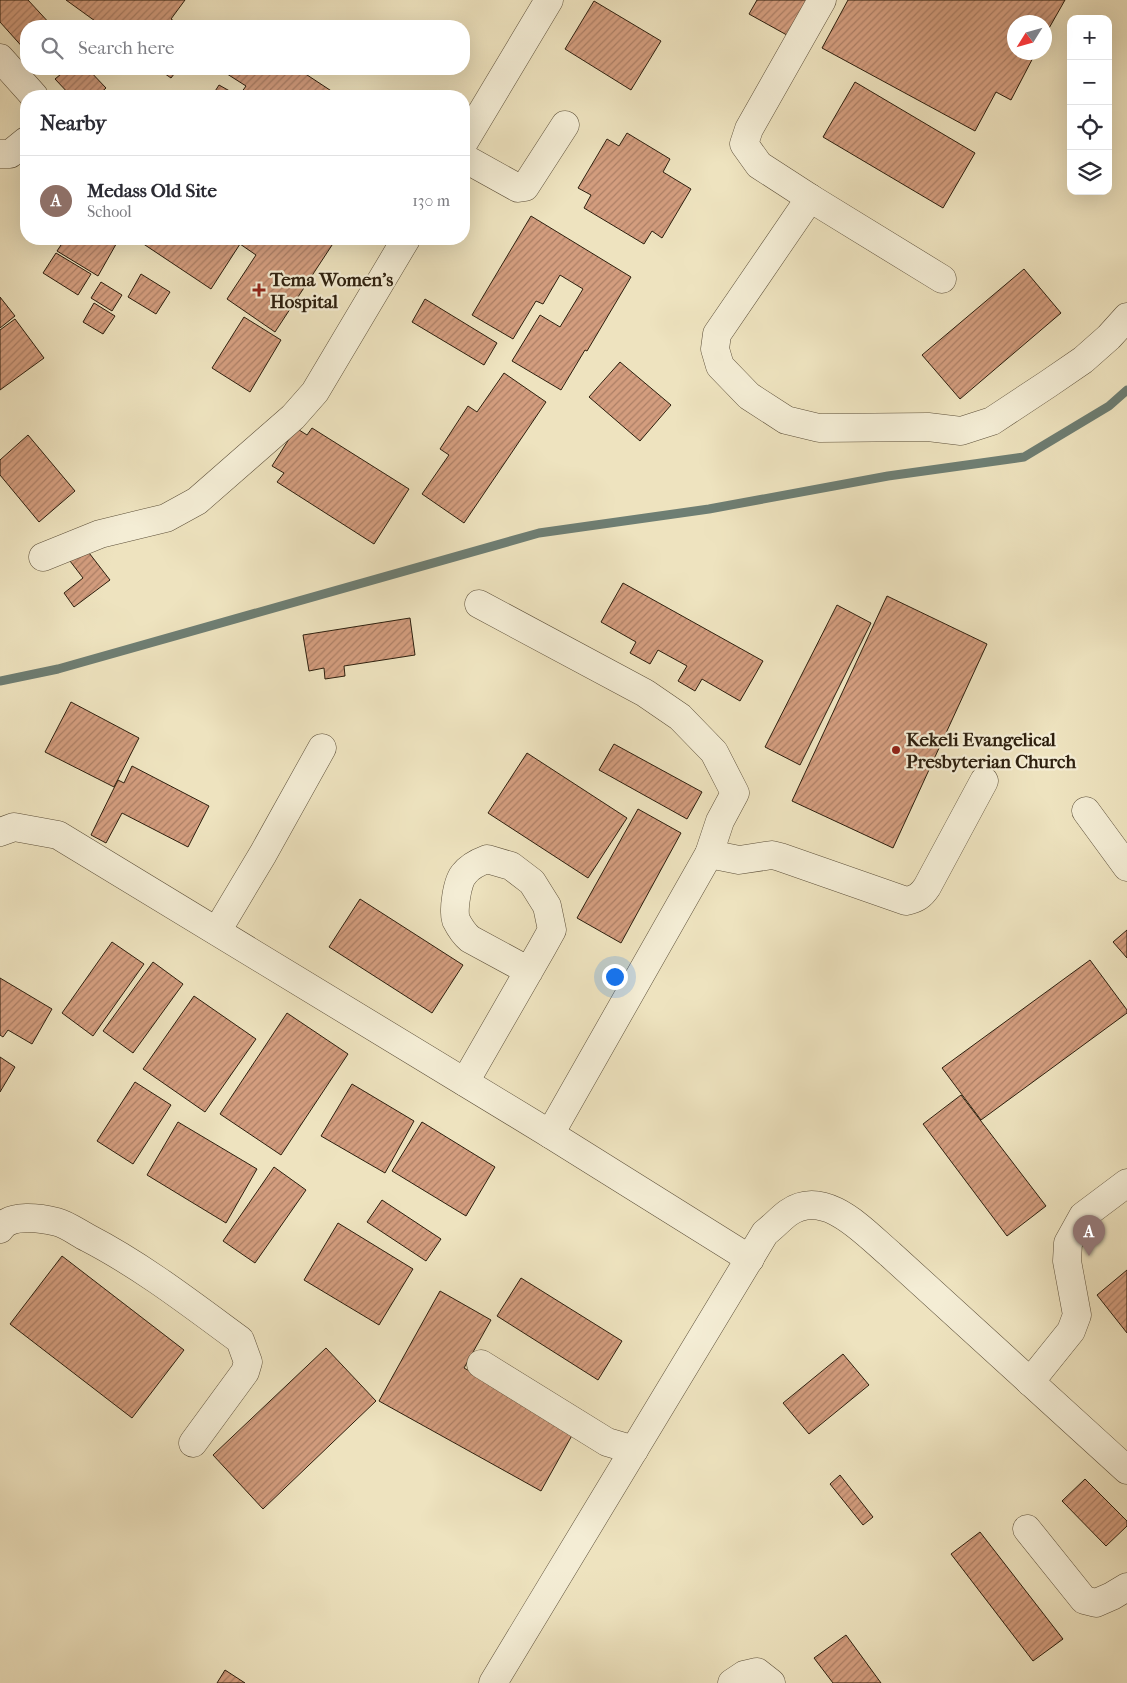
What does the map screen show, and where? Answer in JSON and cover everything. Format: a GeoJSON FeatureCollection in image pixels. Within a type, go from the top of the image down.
{"type":"FeatureCollection","features":[{"type":"Feature","properties":{"kind":"street"},"geometry":{"type":"LineString","coordinates":[[470,132],[549,0]]}},
{"type":"Feature","properties":{"kind":"street"},"geometry":{"type":"LineString","coordinates":[[822,0],[749,129],[744,144],[759,165],[942,279]]}},
{"type":"Feature","properties":{"kind":"street"},"geometry":{"type":"LineString","coordinates":[[0,58],[29,90]]}},
{"type":"Feature","properties":{"kind":"street"},"geometry":{"type":"LineString","coordinates":[[470,161],[518,188],[525,187],[565,125]]}},
{"type":"Feature","properties":{"kind":"street"},"geometry":{"type":"LineString","coordinates":[[0,154],[10,154],[20,146]]}},
{"type":"Feature","properties":{"kind":"street"},"geometry":{"type":"LineString","coordinates":[[810,198],[718,334],[715,349],[720,366],[749,396],[786,420],[818,428],[928,427],[961,431],[992,421],[1083,360],[1109,337],[1127,317]]}},
{"type":"Feature","properties":{"kind":"street"},"geometry":{"type":"LineString","coordinates":[[43,557],[100,534],[166,518],[197,501],[293,417],[315,392],[402,245]]}},
{"type":"Feature","properties":{"kind":"street"},"geometry":{"type":"LineString","coordinates":[[479,604],[645,693],[680,717],[714,752],[735,793],[720,821],[709,854],[550,1134]]}},
{"type":"Feature","properties":{"kind":"street"},"geometry":{"type":"LineString","coordinates":[[217,931],[263,854],[322,748]]}},
{"type":"Feature","properties":{"kind":"street"},"geometry":{"type":"LineString","coordinates":[[709,854],[739,860],[772,855],[906,901],[915,899],[927,887],[984,781]]}},
{"type":"Feature","properties":{"kind":"street"},"geometry":{"type":"LineString","coordinates":[[1086,811],[1127,867]]}},
{"type":"Feature","properties":{"kind":"street"},"geometry":{"type":"LineString","coordinates":[[0,832],[14,827],[58,835],[550,1134],[750,1259]]}},
{"type":"Feature","properties":{"kind":"street"},"geometry":{"type":"LineString","coordinates":[[465,1082],[529,971]]}},
{"type":"Feature","properties":{"kind":"street"},"geometry":{"type":"LineString","coordinates":[[1030,1382],[1071,1331],[1077,1315],[1067,1261],[1068,1243],[1083,1216],[1127,1183]]}},
{"type":"Feature","properties":{"kind":"street"},"geometry":{"type":"LineString","coordinates":[[493,1683],[765,1233],[789,1212],[801,1207],[812,1204],[829,1207],[850,1221],[890,1254],[1127,1470]]}},
{"type":"Feature","properties":{"kind":"street"},"geometry":{"type":"LineString","coordinates":[[0,1230],[3,1225],[13,1220],[25,1218],[38,1218],[58,1222],[108,1248],[240,1340],[248,1362],[245,1372],[193,1443]]}},
{"type":"Feature","properties":{"kind":"street"},"geometry":{"type":"LineString","coordinates":[[482,1364],[607,1442],[634,1450]]}},
{"type":"Feature","properties":{"kind":"street"},"geometry":{"type":"LineString","coordinates":[[1027,1529],[1084,1600],[1096,1603],[1127,1587]]}},
{"type":"Feature","properties":{"kind":"street"},"geometry":{"type":"LineString","coordinates":[[732,1683],[744,1675],[757,1672],[771,1683]]}},
{"type":"Feature","properties":{"kind":"building"},"geometry":{"type":"Polygon","coordinates":[[[0,0],[28,0],[46,20],[20,20],[20,44],[0,22],[0,0]]]}},
{"type":"Feature","properties":{"kind":"building"},"geometry":{"type":"Polygon","coordinates":[[[66,0],[185,0],[171,19],[172,20],[94,20],[66,0]]]}},
{"type":"Feature","properties":{"kind":"building"},"geometry":{"type":"Polygon","coordinates":[[[757,0],[816,0],[794,39],[749,14],[757,0]]]}},
{"type":"Feature","properties":{"kind":"building"},"geometry":{"type":"Polygon","coordinates":[[[848,0],[1065,0],[1052,23],[1052,15],[1007,15],[1007,60],[1032,60],[1011,100],[996,92],[975,131],[822,48],[848,0]]]}},
{"type":"Feature","properties":{"kind":"building"},"geometry":{"type":"Polygon","coordinates":[[[594,1],[661,41],[631,90],[565,49],[594,1]]]}},
{"type":"Feature","properties":{"kind":"building"},"geometry":{"type":"Polygon","coordinates":[[[60,75],[94,75],[106,88],[104,90],[65,90],[55,79],[60,75]]]}},
{"type":"Feature","properties":{"kind":"building"},"geometry":{"type":"Polygon","coordinates":[[[229,75],[307,75],[330,90],[243,90],[246,86],[229,75]]]}},
{"type":"Feature","properties":{"kind":"building"},"geometry":{"type":"Polygon","coordinates":[[[855,82],[975,153],[943,208],[823,137],[855,82]]]}},
{"type":"Feature","properties":{"kind":"building"},"geometry":{"type":"Polygon","coordinates":[[[219,85],[228,90],[216,90],[219,85]]]}},
{"type":"Feature","properties":{"kind":"building"},"geometry":{"type":"Polygon","coordinates":[[[627,133],[670,159],[663,172],[691,189],[662,238],[652,231],[644,244],[584,208],[591,195],[578,188],[607,139],[619,146],[627,133]]]}},
{"type":"Feature","properties":{"kind":"building"},"geometry":{"type":"Polygon","coordinates":[[[531,216],[631,277],[587,351],[585,350],[561,390],[512,361],[540,315],[560,327],[583,289],[560,275],[543,304],[536,301],[513,339],[472,315],[531,216]]]}},
{"type":"Feature","properties":{"kind":"building"},"geometry":{"type":"Polygon","coordinates":[[[61,245],[116,245],[98,276],[57,251],[61,245]]]}},
{"type":"Feature","properties":{"kind":"building","name":"Tema Women's Hospital"},"geometry":{"type":"Polygon","coordinates":[[[145,245],[239,245],[211,289],[145,245]]]}},
{"type":"Feature","properties":{"kind":"building","name":"Tema Women's Hospital"},"geometry":{"type":"Polygon","coordinates":[[[241,245],[332,245],[275,332],[227,299],[256,255],[241,245]]]}},
{"type":"Feature","properties":{"kind":"building"},"geometry":{"type":"Polygon","coordinates":[[[56,253],[91,274],[78,295],[43,273],[56,253]]]}},
{"type":"Feature","properties":{"kind":"building"},"geometry":{"type":"Polygon","coordinates":[[[1024,269],[1061,313],[960,399],[922,355],[1024,269]]]}},
{"type":"Feature","properties":{"kind":"building"},"geometry":{"type":"Polygon","coordinates":[[[141,274],[170,292],[156,314],[128,297],[141,274]]]}},
{"type":"Feature","properties":{"kind":"building"},"geometry":{"type":"Polygon","coordinates":[[[101,282],[122,295],[112,311],[91,298],[101,282]]]}},
{"type":"Feature","properties":{"kind":"building"},"geometry":{"type":"Polygon","coordinates":[[[0,297],[15,316],[0,328],[0,297]]]}},
{"type":"Feature","properties":{"kind":"building"},"geometry":{"type":"Polygon","coordinates":[[[425,299],[497,343],[484,365],[412,322],[425,299]]]}},
{"type":"Feature","properties":{"kind":"building"},"geometry":{"type":"Polygon","coordinates":[[[94,303],[115,316],[103,334],[83,322],[94,303]]]}},
{"type":"Feature","properties":{"kind":"building"},"geometry":{"type":"Polygon","coordinates":[[[244,317],[281,340],[250,392],[212,368],[244,317]]]}},
{"type":"Feature","properties":{"kind":"building"},"geometry":{"type":"Polygon","coordinates":[[[15,319],[44,358],[0,390],[0,330],[15,319]]]}},
{"type":"Feature","properties":{"kind":"building"},"geometry":{"type":"Polygon","coordinates":[[[620,362],[671,405],[640,441],[589,397],[620,362]]]}},
{"type":"Feature","properties":{"kind":"building"},"geometry":{"type":"Polygon","coordinates":[[[504,373],[546,402],[464,523],[422,494],[449,455],[440,449],[468,406],[477,412],[504,373]]]}},
{"type":"Feature","properties":{"kind":"building"},"geometry":{"type":"Polygon","coordinates":[[[296,428],[307,435],[312,428],[409,489],[374,544],[277,482],[284,473],[272,466],[296,428]]]}},
{"type":"Feature","properties":{"kind":"building"},"geometry":{"type":"Polygon","coordinates":[[[28,435],[75,491],[39,522],[0,475],[0,460],[28,435]]]}},
{"type":"Feature","properties":{"kind":"building"},"geometry":{"type":"Polygon","coordinates":[[[86,549],[110,580],[74,607],[64,593],[83,578],[70,561],[86,549]]]}},
{"type":"Feature","properties":{"kind":"building"},"geometry":{"type":"Polygon","coordinates":[[[623,583],[763,661],[740,701],[702,679],[695,691],[678,681],[687,666],[658,650],[650,664],[630,653],[636,642],[601,622],[623,583]]]}},
{"type":"Feature","properties":{"kind":"building"},"geometry":{"type":"Polygon","coordinates":[[[887,596],[987,644],[893,848],[792,801],[887,596]]]}},
{"type":"Feature","properties":{"kind":"building"},"geometry":{"type":"Polygon","coordinates":[[[837,605],[871,623],[800,765],[765,747],[837,605]]]}},
{"type":"Feature","properties":{"kind":"building"},"geometry":{"type":"Polygon","coordinates":[[[410,618],[415,655],[344,666],[345,676],[325,679],[324,668],[309,671],[303,635],[410,618]]]}},
{"type":"Feature","properties":{"kind":"building"},"geometry":{"type":"Polygon","coordinates":[[[71,702],[139,738],[114,787],[45,752],[71,702]]]}},
{"type":"Feature","properties":{"kind":"building"},"geometry":{"type":"Polygon","coordinates":[[[614,744],[702,792],[687,819],[599,770],[614,744]]]}},
{"type":"Feature","properties":{"kind":"building"},"geometry":{"type":"Polygon","coordinates":[[[527,753],[627,818],[588,878],[488,813],[527,753]]]}},
{"type":"Feature","properties":{"kind":"building"},"geometry":{"type":"Polygon","coordinates":[[[132,766],[209,806],[188,847],[122,813],[106,843],[91,835],[118,780],[124,783],[132,766]]]}},
{"type":"Feature","properties":{"kind":"building"},"geometry":{"type":"Polygon","coordinates":[[[638,809],[681,833],[621,943],[577,918],[638,809]]]}},
{"type":"Feature","properties":{"kind":"building"},"geometry":{"type":"Polygon","coordinates":[[[360,899],[463,965],[432,1013],[329,947],[360,899]]]}},
{"type":"Feature","properties":{"kind":"building"},"geometry":{"type":"Polygon","coordinates":[[[1127,930],[1127,958],[1113,942],[1127,930]]]}},
{"type":"Feature","properties":{"kind":"building"},"geometry":{"type":"Polygon","coordinates":[[[112,942],[144,964],[93,1036],[62,1013],[112,942]]]}},
{"type":"Feature","properties":{"kind":"building"},"geometry":{"type":"Polygon","coordinates":[[[1090,960],[1127,1010],[1127,1013],[981,1120],[942,1068],[1090,960]]]}},
{"type":"Feature","properties":{"kind":"building"},"geometry":{"type":"Polygon","coordinates":[[[153,962],[183,984],[133,1053],[103,1031],[153,962]]]}},
{"type":"Feature","properties":{"kind":"building"},"geometry":{"type":"Polygon","coordinates":[[[0,978],[52,1009],[32,1044],[8,1030],[3,1037],[0,1035],[0,978]]]}},
{"type":"Feature","properties":{"kind":"building"},"geometry":{"type":"Polygon","coordinates":[[[194,996],[256,1039],[205,1112],[143,1069],[194,996]]]}},
{"type":"Feature","properties":{"kind":"building"},"geometry":{"type":"Polygon","coordinates":[[[287,1013],[348,1054],[281,1155],[220,1114],[287,1013]]]}},
{"type":"Feature","properties":{"kind":"building"},"geometry":{"type":"Polygon","coordinates":[[[0,1057],[15,1067],[0,1092],[0,1057]]]}},
{"type":"Feature","properties":{"kind":"building"},"geometry":{"type":"Polygon","coordinates":[[[135,1082],[171,1105],[133,1164],[97,1141],[135,1082]]]}},
{"type":"Feature","properties":{"kind":"building"},"geometry":{"type":"Polygon","coordinates":[[[352,1084],[414,1121],[385,1173],[321,1136],[352,1084]]]}},
{"type":"Feature","properties":{"kind":"building"},"geometry":{"type":"Polygon","coordinates":[[[961,1095],[1046,1206],[1007,1236],[923,1124],[961,1095]]]}},
{"type":"Feature","properties":{"kind":"building"},"geometry":{"type":"Polygon","coordinates":[[[178,1122],[257,1169],[226,1223],[147,1175],[178,1122]]]}},
{"type":"Feature","properties":{"kind":"building"},"geometry":{"type":"Polygon","coordinates":[[[422,1122],[495,1167],[466,1216],[392,1171],[422,1122]]]}},
{"type":"Feature","properties":{"kind":"building"},"geometry":{"type":"Polygon","coordinates":[[[274,1167],[306,1190],[255,1263],[223,1241],[274,1167]]]}},
{"type":"Feature","properties":{"kind":"building"},"geometry":{"type":"Polygon","coordinates":[[[382,1200],[441,1239],[426,1261],[367,1222],[382,1200]]]}},
{"type":"Feature","properties":{"kind":"building"},"geometry":{"type":"Polygon","coordinates":[[[338,1223],[413,1269],[379,1325],[304,1280],[338,1223]]]}},
{"type":"Feature","properties":{"kind":"building"},"geometry":{"type":"Polygon","coordinates":[[[62,1256],[184,1350],[132,1418],[10,1324],[62,1256]]]}},
{"type":"Feature","properties":{"kind":"building"},"geometry":{"type":"Polygon","coordinates":[[[1127,1270],[1127,1333],[1097,1295],[1127,1270]]]}},
{"type":"Feature","properties":{"kind":"building"},"geometry":{"type":"Polygon","coordinates":[[[521,1278],[622,1341],[598,1380],[497,1316],[521,1278]]]}},
{"type":"Feature","properties":{"kind":"building"},"geometry":{"type":"Polygon","coordinates":[[[440,1291],[491,1320],[464,1368],[575,1430],[541,1491],[379,1401],[440,1291]]]}},
{"type":"Feature","properties":{"kind":"building"},"geometry":{"type":"Polygon","coordinates":[[[326,1348],[376,1401],[263,1509],[213,1455],[326,1348]]]}},
{"type":"Feature","properties":{"kind":"building"},"geometry":{"type":"Polygon","coordinates":[[[843,1354],[869,1385],[809,1434],[783,1403],[843,1354]]]}},
{"type":"Feature","properties":{"kind":"building"},"geometry":{"type":"Polygon","coordinates":[[[840,1475],[873,1517],[863,1525],[830,1484],[840,1475]]]}},
{"type":"Feature","properties":{"kind":"building"},"geometry":{"type":"Polygon","coordinates":[[[1085,1479],[1127,1521],[1127,1526],[1106,1546],[1062,1501],[1085,1479]]]}},
{"type":"Feature","properties":{"kind":"building"},"geometry":{"type":"Polygon","coordinates":[[[980,1532],[1063,1639],[1033,1661],[951,1554],[980,1532]]]}},
{"type":"Feature","properties":{"kind":"building"},"geometry":{"type":"Polygon","coordinates":[[[846,1635],[881,1683],[833,1683],[814,1658],[846,1635]]]}},
{"type":"Feature","properties":{"kind":"building"},"geometry":{"type":"Polygon","coordinates":[[[225,1670],[245,1683],[217,1683],[225,1670]]]}},
{"type":"Feature","properties":{"kind":"waterway"},"geometry":{"type":"LineString","coordinates":[[0,681],[58,669],[539,533],[709,509],[888,476],[1024,457],[1109,406],[1127,390]]}},
{"type":"Feature","properties":{"kind":"place","name":"Tema Women's Hospital"},"geometry":{"type":"Point","coordinates":[259,290]}},
{"type":"Feature","properties":{"kind":"place","name":"Kekeli Evangelical Presbyterian Church"},"geometry":{"type":"Point","coordinates":[896,750]}},
{"type":"Feature","properties":{"kind":"place","name":"Medass Old Site"},"geometry":{"type":"Point","coordinates":[1089,1256]}}]}
